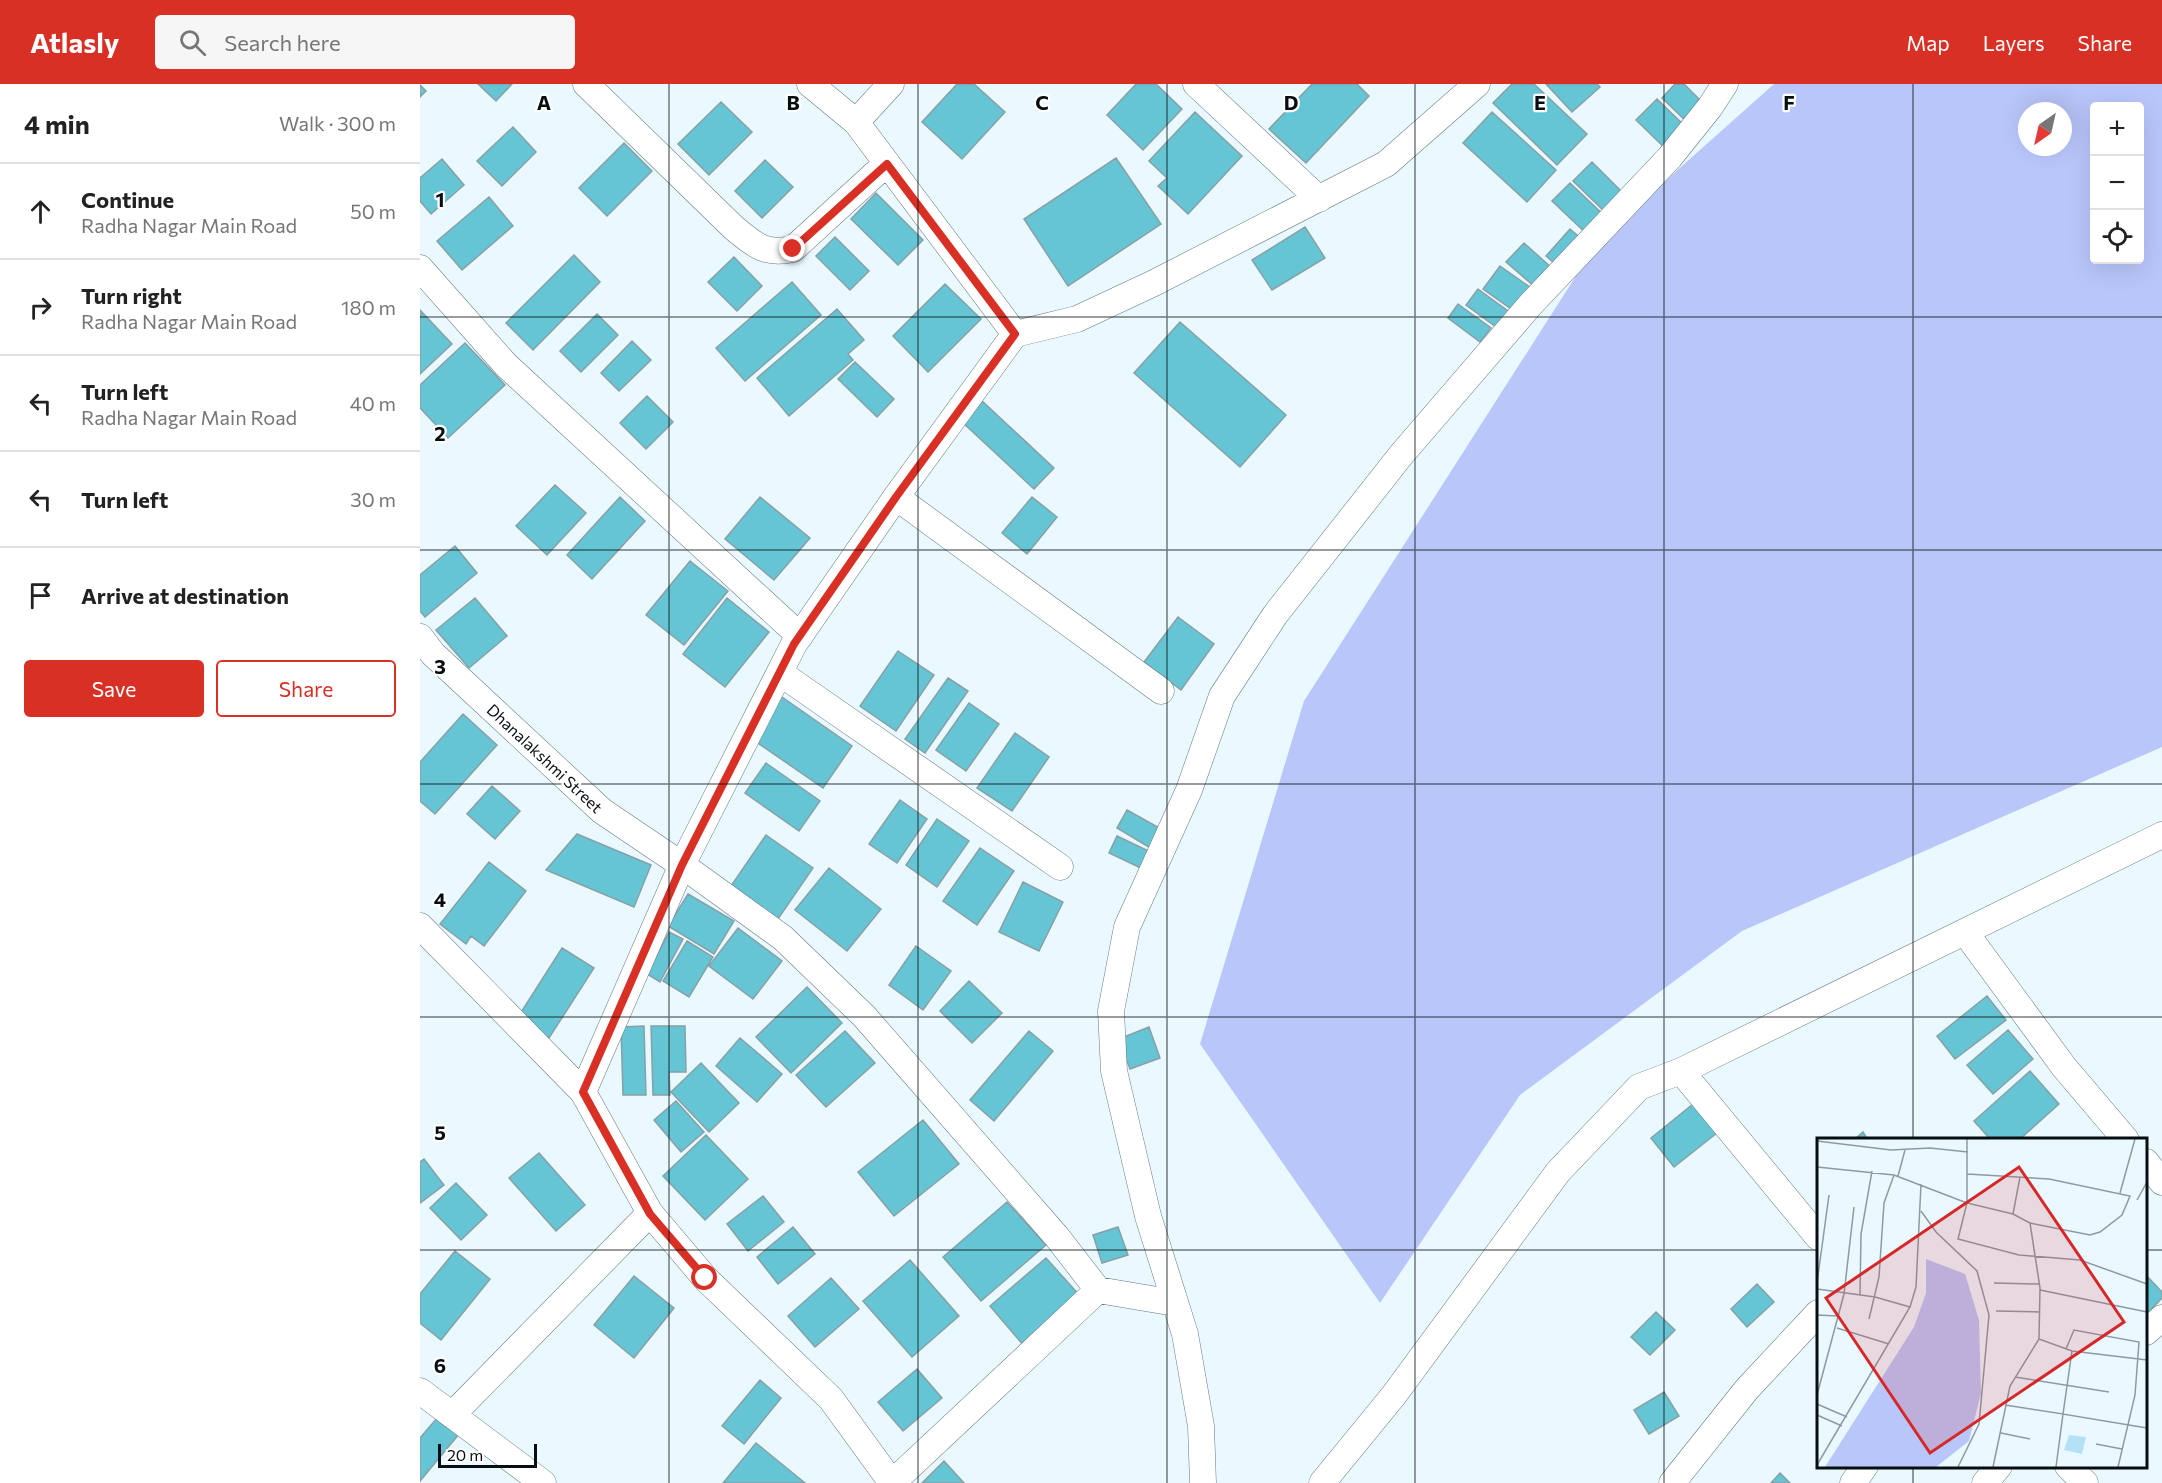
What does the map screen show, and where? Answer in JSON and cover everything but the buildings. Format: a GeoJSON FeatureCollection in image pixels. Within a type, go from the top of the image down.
{"type":"FeatureCollection","features":[{"type":"Feature","properties":{"kind":"street"},"geometry":{"type":"LineString","coordinates":[[586,84],[734,228],[758,247],[768,250],[778,252],[793,249],[887,164]]}},
{"type":"Feature","properties":{"kind":"street"},"geometry":{"type":"LineString","coordinates":[[810,84],[856,122],[1015,334]]}},
{"type":"Feature","properties":{"kind":"street"},"geometry":{"type":"LineString","coordinates":[[856,122],[891,84]]}},
{"type":"Feature","properties":{"kind":"street"},"geometry":{"type":"LineString","coordinates":[[1196,84],[1319,199]]}},
{"type":"Feature","properties":{"kind":"street"},"geometry":{"type":"LineString","coordinates":[[583,1092],[682,865],[800,636],[896,497],[1015,334],[1077,319],[1154,283],[1386,164],[1477,84]]}},
{"type":"Feature","properties":{"kind":"street"},"geometry":{"type":"LineString","coordinates":[[1203,1483],[1201,1426],[1185,1334],[1148,1216],[1114,1071],[1111,1011],[1127,927],[1189,790],[1222,696],[1275,615],[1401,455],[1531,304],[1670,157],[1710,107],[1725,84]]}},
{"type":"Feature","properties":{"kind":"street"},"geometry":{"type":"LineString","coordinates":[[420,268],[506,365],[800,636]]}},
{"type":"Feature","properties":{"kind":"street"},"geometry":{"type":"LineString","coordinates":[[896,497],[1161,691]]}},
{"type":"Feature","properties":{"kind":"street","name":"Dhanalakshmi Street"},"geometry":{"type":"LineString","coordinates":[[420,637],[433,654],[602,811],[783,938],[864,1017],[1058,1238],[1098,1290]]}},
{"type":"Feature","properties":{"kind":"street"},"geometry":{"type":"LineString","coordinates":[[780,674],[1060,867]]}},
{"type":"Feature","properties":{"kind":"street"},"geometry":{"type":"LineString","coordinates":[[1322,1483],[1394,1395],[1558,1172],[1639,1087],[1681,1071],[2162,835]]}},
{"type":"Feature","properties":{"kind":"street"},"geometry":{"type":"LineString","coordinates":[[420,926],[583,1092],[650,1214],[705,1278],[831,1399],[892,1483],[1098,1290],[1175,1303]]}},
{"type":"Feature","properties":{"kind":"street"},"geometry":{"type":"LineString","coordinates":[[1965,932],[2064,1067],[2124,1138]]}},
{"type":"Feature","properties":{"kind":"street"},"geometry":{"type":"LineString","coordinates":[[1681,1071],[1817,1236]]}},
{"type":"Feature","properties":{"kind":"street"},"geometry":{"type":"LineString","coordinates":[[2147,1164],[2162,1182]]}},
{"type":"Feature","properties":{"kind":"street"},"geometry":{"type":"LineString","coordinates":[[452,1415],[650,1214]]}},
{"type":"Feature","properties":{"kind":"street"},"geometry":{"type":"LineString","coordinates":[[1672,1483],[1747,1389],[1817,1314]]}},
{"type":"Feature","properties":{"kind":"street"},"geometry":{"type":"LineString","coordinates":[[2147,1330],[2162,1318]]}},
{"type":"Feature","properties":{"kind":"street"},"geometry":{"type":"LineString","coordinates":[[420,1391],[543,1483]]}},
{"type":"Feature","properties":{"kind":"street"},"geometry":{"type":"LineString","coordinates":[[1853,1483],[1864,1468]]}},
{"type":"Feature","properties":{"kind":"street"},"geometry":{"type":"LineString","coordinates":[[1985,1483],[1998,1468]]}},
{"type":"Feature","properties":{"kind":"street"},"geometry":{"type":"LineString","coordinates":[[2069,1468],[2085,1483]]}},
{"type":"Feature","properties":{"kind":"water"},"geometry":{"type":"Polygon","coordinates":[[[1774,84],[2162,84],[2162,747],[1742,931],[1520,1095],[1380,1303],[1200,1044],[1304,701],[1599,240],[1774,84]]]}},
{"type":"Feature","properties":{"kind":"route"},"geometry":{"type":"LineString","coordinates":[[705,1278],[650,1214],[583,1092],[682,865],[794,644],[896,497],[1015,334],[887,164],[793,249]]}}]}
